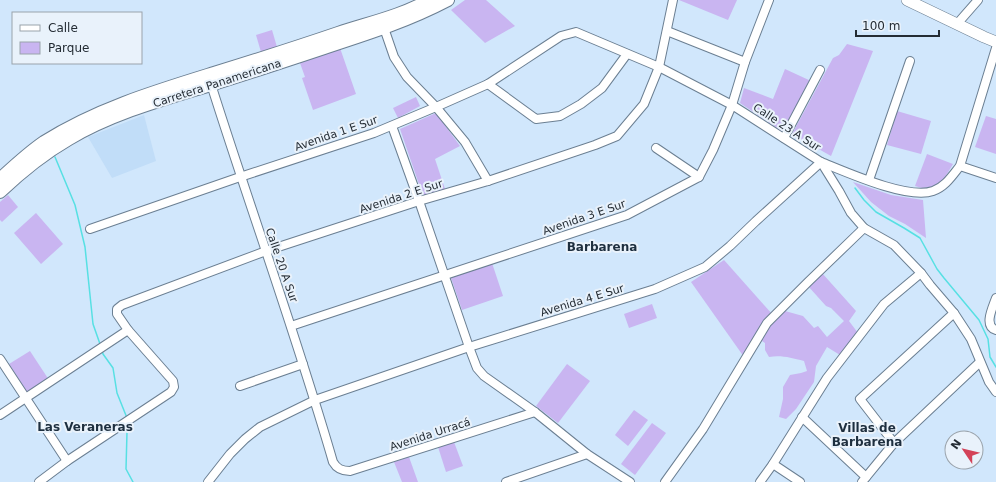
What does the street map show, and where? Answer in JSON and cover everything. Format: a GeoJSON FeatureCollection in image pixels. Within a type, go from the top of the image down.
{"type":"FeatureCollection","features":[{"type":"Feature","properties":{"kind":"highway","name":"Carretera Panamericana"},"geometry":{"type":"LineString","coordinates":[[0,192],[42,156],[82,132],[283,52],[397,14],[429,0]]}},
{"type":"Feature","properties":{"kind":"highway","name":"Carretera Panamericana"},"geometry":{"type":"LineString","coordinates":[[0,179],[43,143],[64,130],[113,108],[157,91],[210,80],[384,28],[417,16],[448,0]]}},
{"type":"Feature","properties":{"kind":"main road"},"geometry":{"type":"LineString","coordinates":[[907,0],[996,42]]}},
{"type":"Feature","properties":{"kind":"street","name":"Avenida 2 E Sur"},"geometry":{"type":"LineString","coordinates":[[128,330],[117,314],[117,309],[122,305],[266,252],[419,201],[488,181],[595,145],[616,136],[644,104],[659,66],[674,0]]}},
{"type":"Feature","properties":{"kind":"street"},"geometry":{"type":"LineString","coordinates":[[656,148],[699,177],[713,150],[732,105],[744,62],[769,0]]}},
{"type":"Feature","properties":{"kind":"street"},"geometry":{"type":"LineString","coordinates":[[957,24],[978,0]]}},
{"type":"Feature","properties":{"kind":"street"},"geometry":{"type":"LineString","coordinates":[[384,28],[394,57],[407,77],[436,107],[465,142],[488,181]]}},
{"type":"Feature","properties":{"kind":"street"},"geometry":{"type":"LineString","coordinates":[[667,31],[744,62]]}},
{"type":"Feature","properties":{"kind":"street","name":"Avenida 1 E Sur"},"geometry":{"type":"LineString","coordinates":[[90,229],[392,126],[488,84],[561,36],[576,32]]}},
{"type":"Feature","properties":{"kind":"street","name":"Calle 23 A Sur"},"geometry":{"type":"LineString","coordinates":[[576,32],[659,66],[732,105],[821,162],[851,213],[864,228],[894,245],[921,273],[954,313],[971,339],[989,382],[996,392]]}},
{"type":"Feature","properties":{"kind":"street"},"geometry":{"type":"LineString","coordinates":[[821,162],[883,185],[905,191],[923,193],[934,191],[942,186],[960,166],[996,48]]}},
{"type":"Feature","properties":{"kind":"street"},"geometry":{"type":"LineString","coordinates":[[488,84],[536,119],[560,116],[582,104],[602,88],[627,54]]}},
{"type":"Feature","properties":{"kind":"street"},"geometry":{"type":"LineString","coordinates":[[869,180],[910,62]]}},
{"type":"Feature","properties":{"kind":"street"},"geometry":{"type":"LineString","coordinates":[[784,138],[820,70]]}},
{"type":"Feature","properties":{"kind":"street","name":"Calle 20 A Sur"},"geometry":{"type":"LineString","coordinates":[[210,80],[240,177],[291,326],[334,463]]}},
{"type":"Feature","properties":{"kind":"street"},"geometry":{"type":"LineString","coordinates":[[392,126],[468,347],[477,368],[480,372],[535,412],[587,454],[630,482]]}},
{"type":"Feature","properties":{"kind":"street","name":"Avenida 4 E Sur"},"geometry":{"type":"LineString","coordinates":[[208,482],[230,454],[260,427],[315,400],[468,347],[655,289],[705,267],[730,246],[821,162]]}},
{"type":"Feature","properties":{"kind":"street"},"geometry":{"type":"LineString","coordinates":[[960,166],[996,178]]}},
{"type":"Feature","properties":{"kind":"street","name":"Avenida 3 E Sur"},"geometry":{"type":"LineString","coordinates":[[291,326],[627,215],[699,177]]}},
{"type":"Feature","properties":{"kind":"street"},"geometry":{"type":"LineString","coordinates":[[666,482],[703,429],[767,323],[864,228]]}},
{"type":"Feature","properties":{"kind":"street"},"geometry":{"type":"LineString","coordinates":[[760,482],[827,378],[884,304],[921,273]]}},
{"type":"Feature","properties":{"kind":"street"},"geometry":{"type":"LineString","coordinates":[[996,298],[989,321],[991,327],[996,330]]}},
{"type":"Feature","properties":{"kind":"street"},"geometry":{"type":"LineString","coordinates":[[894,443],[860,399],[954,313]]}},
{"type":"Feature","properties":{"kind":"street"},"geometry":{"type":"LineString","coordinates":[[0,415],[128,330],[173,382],[174,387],[171,392],[67,461],[39,482]]}},
{"type":"Feature","properties":{"kind":"street"},"geometry":{"type":"LineString","coordinates":[[0,359],[67,461]]}},
{"type":"Feature","properties":{"kind":"street"},"geometry":{"type":"LineString","coordinates":[[802,417],[864,480],[894,443],[980,362]]}},
{"type":"Feature","properties":{"kind":"street"},"geometry":{"type":"LineString","coordinates":[[240,386],[302,364]]}},
{"type":"Feature","properties":{"kind":"street","name":"Avenida Urracá"},"geometry":{"type":"LineString","coordinates":[[334,463],[340,470],[350,471],[535,412]]}},
{"type":"Feature","properties":{"kind":"street"},"geometry":{"type":"LineString","coordinates":[[506,482],[587,454]]}},
{"type":"Feature","properties":{"kind":"street"},"geometry":{"type":"LineString","coordinates":[[773,464],[800,482]]}},
{"type":"Feature","properties":{"kind":"shaded area"},"geometry":{"type":"Polygon","coordinates":[[[144,115],[156,161],[112,178],[88,137],[144,115]]]}},
{"type":"Feature","properties":{"kind":"green space"},"geometry":{"type":"Polygon","coordinates":[[[465,0],[486,0],[515,26],[485,43],[451,10],[465,0]]]}},
{"type":"Feature","properties":{"kind":"green space"},"geometry":{"type":"Polygon","coordinates":[[[679,0],[737,0],[728,20],[679,0]]]}},
{"type":"Feature","properties":{"kind":"green space"},"geometry":{"type":"Polygon","coordinates":[[[272,30],[277,47],[261,52],[256,35],[272,30]]]}},
{"type":"Feature","properties":{"kind":"green space"},"geometry":{"type":"Polygon","coordinates":[[[847,44],[873,51],[831,156],[792,134],[833,58],[839,55],[847,44]]]}},
{"type":"Feature","properties":{"kind":"green space"},"geometry":{"type":"Polygon","coordinates":[[[340,48],[356,94],[313,110],[302,78],[305,77],[300,63],[340,48]]]}},
{"type":"Feature","properties":{"kind":"green space"},"geometry":{"type":"Polygon","coordinates":[[[785,69],[811,81],[783,132],[740,103],[744,88],[773,99],[785,69]]]}},
{"type":"Feature","properties":{"kind":"green space"},"geometry":{"type":"Polygon","coordinates":[[[416,97],[420,106],[398,118],[393,108],[416,97]]]}},
{"type":"Feature","properties":{"kind":"green space"},"geometry":{"type":"Polygon","coordinates":[[[897,111],[931,121],[921,154],[887,145],[897,111]]]}},
{"type":"Feature","properties":{"kind":"green space"},"geometry":{"type":"Polygon","coordinates":[[[436,113],[460,146],[435,159],[445,189],[423,196],[400,129],[436,113]]]}},
{"type":"Feature","properties":{"kind":"green space"},"geometry":{"type":"Polygon","coordinates":[[[986,116],[996,119],[996,154],[975,147],[986,116]]]}},
{"type":"Feature","properties":{"kind":"green space"},"geometry":{"type":"Polygon","coordinates":[[[927,154],[953,164],[944,179],[932,187],[922,188],[915,186],[927,154]]]}},
{"type":"Feature","properties":{"kind":"green space"},"geometry":{"type":"Polygon","coordinates":[[[853,182],[891,195],[923,200],[926,238],[905,224],[889,216],[871,202],[853,182]]]}},
{"type":"Feature","properties":{"kind":"green space"},"geometry":{"type":"Polygon","coordinates":[[[8,195],[18,207],[2,222],[0,220],[0,202],[8,195]]]}},
{"type":"Feature","properties":{"kind":"green space"},"geometry":{"type":"Polygon","coordinates":[[[36,213],[63,244],[41,264],[14,233],[36,213]]]}},
{"type":"Feature","properties":{"kind":"green space"},"geometry":{"type":"Polygon","coordinates":[[[724,260],[773,315],[744,357],[691,282],[724,260]]]}},
{"type":"Feature","properties":{"kind":"green space"},"geometry":{"type":"Polygon","coordinates":[[[492,263],[503,296],[462,310],[451,278],[492,263]]]}},
{"type":"Feature","properties":{"kind":"green space"},"geometry":{"type":"Polygon","coordinates":[[[822,273],[856,311],[849,321],[858,333],[840,355],[827,347],[816,366],[814,382],[796,409],[786,419],[779,417],[783,399],[783,387],[790,375],[807,371],[804,361],[774,356],[769,357],[765,350],[765,343],[762,341],[768,329],[780,312],[785,311],[803,316],[814,328],[818,326],[827,337],[844,321],[831,308],[826,306],[808,286],[822,273]]]}},
{"type":"Feature","properties":{"kind":"green space"},"geometry":{"type":"Polygon","coordinates":[[[652,304],[657,318],[629,328],[624,314],[652,304]]]}},
{"type":"Feature","properties":{"kind":"green space"},"geometry":{"type":"Polygon","coordinates":[[[30,351],[49,380],[28,394],[9,364],[30,351]]]}},
{"type":"Feature","properties":{"kind":"green space"},"geometry":{"type":"Polygon","coordinates":[[[567,364],[590,381],[558,423],[536,406],[567,364]]]}},
{"type":"Feature","properties":{"kind":"green space"},"geometry":{"type":"Polygon","coordinates":[[[634,410],[648,420],[628,446],[615,435],[634,410]]]}},
{"type":"Feature","properties":{"kind":"green space"},"geometry":{"type":"Polygon","coordinates":[[[652,423],[666,433],[635,475],[621,464],[652,423]]]}},
{"type":"Feature","properties":{"kind":"green space"},"geometry":{"type":"Polygon","coordinates":[[[454,442],[463,466],[446,472],[438,447],[454,442]]]}},
{"type":"Feature","properties":{"kind":"green space"},"geometry":{"type":"Polygon","coordinates":[[[409,457],[418,482],[402,482],[394,462],[409,457]]]}},
{"type":"Feature","properties":{"kind":"waterway"},"geometry":{"type":"LineString","coordinates":[[55,157],[75,205],[85,247],[93,324],[100,344]]}},
{"type":"Feature","properties":{"kind":"waterway"},"geometry":{"type":"LineString","coordinates":[[855,188],[876,212],[920,238],[937,269],[979,320],[988,339],[990,357],[996,367]]}},
{"type":"Feature","properties":{"kind":"waterway"},"geometry":{"type":"LineString","coordinates":[[102,350],[103,354],[113,368],[117,393],[127,418]]}},
{"type":"Feature","properties":{"kind":"waterway"},"geometry":{"type":"LineString","coordinates":[[128,424],[126,469],[133,482]]}},
{"type":"Feature","properties":{"kind":"district","name":"Barbarena"},"geometry":{"type":"Point","coordinates":[602,247]}},
{"type":"Feature","properties":{"kind":"district","name":"Las Veraneras"},"geometry":{"type":"Point","coordinates":[85,427]}},
{"type":"Feature","properties":{"kind":"district","name":"Villas de Barbarena"},"geometry":{"type":"Point","coordinates":[867,435]}}]}
